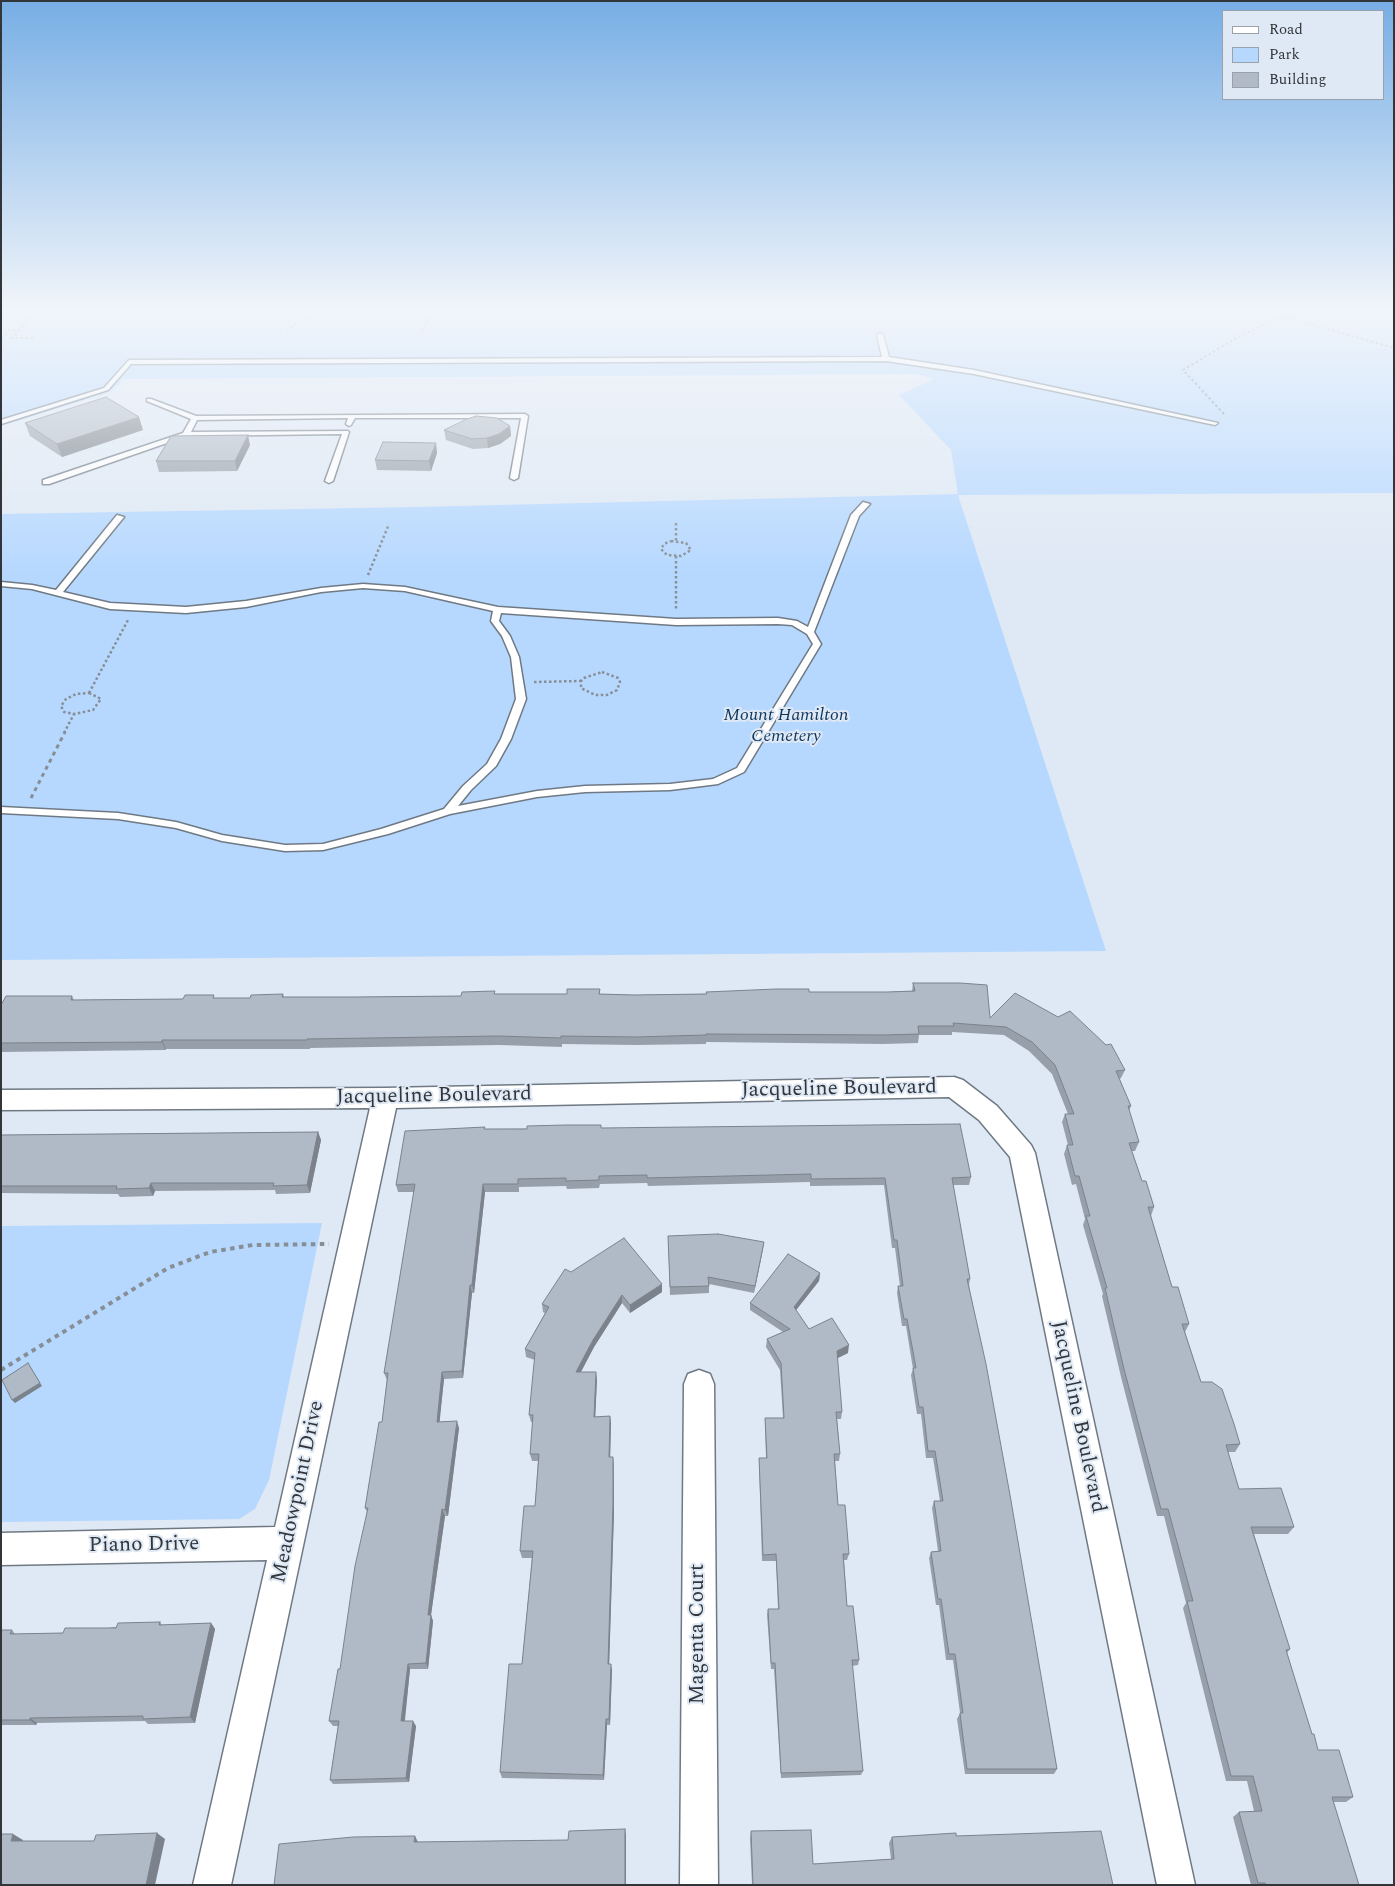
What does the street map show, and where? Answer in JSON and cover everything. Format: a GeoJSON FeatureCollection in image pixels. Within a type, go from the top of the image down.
{"type":"FeatureCollection","features":[{"type":"Feature","properties":{"kind":"street","name":"Jacqueline Boulevard"},"geometry":{"type":"LineString","coordinates":[[1,1100],[385,1098],[954,1087],[988,1113],[1022,1153],[1176,1885]]}},
{"type":"Feature","properties":{"kind":"street","name":"Meadowpoint Drive"},"geometry":{"type":"LineString","coordinates":[[212,1885],[385,1098]]}},
{"type":"Feature","properties":{"kind":"street","name":"Magenta Court"},"geometry":{"type":"LineString","coordinates":[[699,1384],[699,1885]]}},
{"type":"Feature","properties":{"kind":"street","name":"Piano Drive"},"geometry":{"type":"LineString","coordinates":[[1,1549],[288,1543]]}},
{"type":"Feature","properties":{"kind":"lane"},"geometry":{"type":"LineString","coordinates":[[1,422],[74,399]]}},
{"type":"Feature","properties":{"kind":"lane"},"geometry":{"type":"LineString","coordinates":[[1102,399],[1215,423]]}},
{"type":"Feature","properties":{"kind":"lane"},"geometry":{"type":"LineString","coordinates":[[149,400],[195,418],[525,416],[514,478]]}},
{"type":"Feature","properties":{"kind":"lane"},"geometry":{"type":"LineString","coordinates":[[329,481],[352,416]]}},
{"type":"Feature","properties":{"kind":"lane"},"geometry":{"type":"LineString","coordinates":[[186,434],[195,418]]}},
{"type":"Feature","properties":{"kind":"lane"},"geometry":{"type":"LineString","coordinates":[[46,482],[186,434],[346,432]]}},
{"type":"Feature","properties":{"kind":"lane"},"geometry":{"type":"LineString","coordinates":[[810,632],[855,515],[866,504]]}},
{"type":"Feature","properties":{"kind":"lane"},"geometry":{"type":"LineString","coordinates":[[58,593],[120,517]]}},
{"type":"Feature","properties":{"kind":"lane"},"geometry":{"type":"LineString","coordinates":[[1,584],[32,587],[110,606],[186,610],[246,604],[321,590],[363,586],[405,589],[498,610],[676,622],[778,621],[794,623],[810,632],[817,644],[741,770],[715,782],[670,787],[575,790],[536,794],[448,811],[384,832],[323,847],[285,848],[222,838],[176,825],[118,816],[1,810]]}},
{"type":"Feature","properties":{"kind":"lane"},"geometry":{"type":"LineString","coordinates":[[448,811],[467,788],[491,766],[506,739],[521,699],[520,683],[514,657],[506,636],[495,620],[498,610]]}},
{"type":"Feature","properties":{"kind":"path"},"geometry":{"type":"LineString","coordinates":[[1212,399],[1227,416]]}},
{"type":"Feature","properties":{"kind":"path"},"geometry":{"type":"LineString","coordinates":[[676,523],[676,541]]}},
{"type":"Feature","properties":{"kind":"path"},"geometry":{"type":"LineString","coordinates":[[363,586],[389,524]]}},
{"type":"Feature","properties":{"kind":"path"},"geometry":{"type":"LineString","coordinates":[[676,541],[686,543],[691,550],[686,554],[676,556],[667,555],[661,549],[664,544],[676,541]]}},
{"type":"Feature","properties":{"kind":"path"},"geometry":{"type":"LineString","coordinates":[[676,556],[676,622]]}},
{"type":"Feature","properties":{"kind":"path"},"geometry":{"type":"LineString","coordinates":[[89,693],[134,608]]}},
{"type":"Feature","properties":{"kind":"path"},"geometry":{"type":"LineString","coordinates":[[520,683],[581,681],[589,675],[602,672],[614,675],[620,682],[620,686],[613,692],[601,695],[584,691],[581,688],[581,681]]}},
{"type":"Feature","properties":{"kind":"path"},"geometry":{"type":"LineString","coordinates":[[89,693],[98,696],[100,702],[93,710],[74,714],[64,712],[61,706],[71,696],[89,693]]}},
{"type":"Feature","properties":{"kind":"path"},"geometry":{"type":"LineString","coordinates":[[25,810],[74,714]]}},
{"type":"Feature","properties":{"kind":"path"},"geometry":{"type":"LineString","coordinates":[[1,1370],[168,1268],[210,1252],[253,1245],[353,1244]]}},
{"type":"Feature","properties":{"kind":"green space","name":"Mount Hamilton Cemetery"},"geometry":{"type":"Polygon","coordinates":[[[1,399],[88,399],[1,426],[1,399]]]}},
{"type":"Feature","properties":{"kind":"green space","name":"Mount Hamilton Cemetery"},"geometry":{"type":"Polygon","coordinates":[[[903,399],[1394,399],[1394,493],[958,495],[1106,951],[1,960],[1,514],[417,507],[958,494],[951,450],[903,399]]]}},
{"type":"Feature","properties":{"kind":"green space"},"geometry":{"type":"Polygon","coordinates":[[[322,1223],[269,1480],[255,1509],[239,1519],[1,1522],[1,1226],[322,1223]]]}},
{"type":"Feature","properties":{"kind":"building"},"geometry":{"type":"Polygon","coordinates":[[[100,399],[109,399],[139,417],[57,444],[25,423],[100,399]]]}},
{"type":"Feature","properties":{"kind":"building"},"geometry":{"type":"Polygon","coordinates":[[[476,416],[497,418],[510,426],[499,434],[487,438],[472,439],[444,430],[476,416]]]}},
{"type":"Feature","properties":{"kind":"building"},"geometry":{"type":"Polygon","coordinates":[[[248,435],[235,461],[156,461],[171,436],[248,435]]]}},
{"type":"Feature","properties":{"kind":"building"},"geometry":{"type":"Polygon","coordinates":[[[383,442],[436,443],[429,461],[375,460],[383,442]]]}},
{"type":"Feature","properties":{"kind":"building"},"geometry":{"type":"Polygon","coordinates":[[[913,983],[987,985],[990,1018],[1015,993],[1058,1017],[1070,1011],[1106,1045],[1111,1044],[1125,1070],[1116,1071],[1131,1106],[1128,1106],[1139,1142],[1129,1143],[1142,1181],[1146,1181],[1154,1207],[1148,1207],[1172,1287],[1178,1287],[1189,1324],[1182,1324],[1201,1382],[1212,1382],[1222,1389],[1234,1424],[1240,1444],[1226,1445],[1239,1489],[1281,1488],[1294,1527],[1251,1527],[1290,1649],[1286,1650],[1318,1750],[1339,1750],[1353,1797],[1332,1797],[1359,1885],[1266,1885],[1265,1883],[1258,1883],[1239,1812],[1262,1811],[1253,1776],[1231,1776],[1187,1601],[1193,1601],[1168,1509],[1161,1509],[1124,1369],[1105,1288],[1107,1288],[1086,1216],[1090,1216],[1079,1176],[1075,1176],[1067,1145],[1073,1145],[1065,1114],[1074,1114],[1055,1065],[1032,1042],[1006,1027],[953,1023],[954,1026],[918,1026],[919,1034],[884,1035],[706,1034],[635,1037],[561,1036],[561,1038],[498,1036],[1,1043],[1,1005],[6,996],[72,996],[71,1000],[183,999],[185,995],[214,995],[213,998],[250,998],[251,995],[283,994],[282,997],[461,996],[462,992],[495,991],[494,994],[567,994],[567,989],[600,989],[599,994],[634,995],[707,994],[706,992],[776,989],[809,989],[809,992],[887,992],[915,991],[913,983]]]}},
{"type":"Feature","properties":{"kind":"building"},"geometry":{"type":"Polygon","coordinates":[[[960,1124],[971,1177],[952,1178],[970,1279],[967,1279],[986,1364],[1057,1769],[967,1769],[960,1713],[963,1713],[955,1654],[949,1654],[941,1599],[938,1599],[931,1552],[941,1551],[934,1501],[943,1501],[935,1451],[928,1451],[923,1407],[919,1407],[913,1368],[916,1368],[907,1319],[904,1319],[898,1286],[903,1286],[897,1240],[894,1240],[885,1178],[811,1179],[811,1174],[647,1178],[647,1175],[599,1176],[599,1180],[566,1181],[566,1178],[518,1179],[518,1184],[483,1184],[472,1285],[470,1285],[462,1371],[442,1372],[437,1422],[457,1421],[445,1510],[442,1509],[434,1566],[428,1615],[431,1615],[426,1663],[408,1664],[401,1721],[413,1721],[406,1778],[330,1780],[339,1721],[329,1721],[338,1669],[340,1669],[355,1566],[368,1508],[365,1508],[379,1422],[382,1422],[388,1373],[384,1373],[415,1184],[396,1185],[405,1131],[485,1127],[484,1129],[527,1129],[527,1126],[565,1125],[601,1125],[601,1128],[960,1124]]]}},
{"type":"Feature","properties":{"kind":"building"},"geometry":{"type":"Polygon","coordinates":[[[318,1132],[307,1185],[273,1186],[274,1183],[151,1183],[149,1188],[116,1189],[117,1186],[1,1186],[1,1135],[318,1132]]]}},
{"type":"Feature","properties":{"kind":"building"},"geometry":{"type":"Polygon","coordinates":[[[718,1234],[764,1242],[755,1286],[708,1277],[709,1286],[670,1287],[668,1236],[718,1234]]]}},
{"type":"Feature","properties":{"kind":"building"},"geometry":{"type":"Polygon","coordinates":[[[624,1238],[662,1284],[630,1305],[622,1295],[593,1340],[576,1372],[596,1372],[594,1417],[610,1416],[609,1457],[613,1457],[608,1664],[611,1664],[609,1719],[606,1719],[603,1775],[500,1772],[509,1664],[522,1664],[533,1551],[520,1551],[524,1506],[535,1506],[539,1454],[530,1454],[533,1415],[529,1415],[535,1353],[525,1349],[549,1307],[542,1304],[565,1269],[571,1272],[624,1238]]]}},
{"type":"Feature","properties":{"kind":"building"},"geometry":{"type":"Polygon","coordinates":[[[788,1254],[820,1273],[794,1307],[809,1329],[832,1318],[849,1345],[837,1351],[842,1412],[836,1412],[840,1454],[834,1454],[838,1505],[845,1505],[849,1554],[843,1554],[847,1606],[853,1606],[859,1660],[852,1660],[863,1771],[781,1773],[775,1663],[771,1663],[768,1609],[779,1609],[776,1554],[763,1555],[759,1458],[767,1458],[765,1418],[784,1418],[781,1363],[767,1339],[790,1329],[750,1303],[788,1254]]]}},
{"type":"Feature","properties":{"kind":"building"},"geometry":{"type":"Polygon","coordinates":[[[28,1363],[40,1383],[12,1400],[2,1380],[28,1363]]]}},
{"type":"Feature","properties":{"kind":"building"},"geometry":{"type":"Polygon","coordinates":[[[160,1622],[159,1625],[211,1623],[190,1717],[143,1719],[143,1716],[1,1720],[1,1630],[12,1630],[10,1634],[63,1633],[65,1628],[116,1628],[118,1623],[160,1622]]]}},
{"type":"Feature","properties":{"kind":"building"},"geometry":{"type":"Polygon","coordinates":[[[625,1829],[625,1885],[274,1885],[279,1844],[353,1837],[415,1836],[414,1842],[568,1840],[569,1831],[625,1829]]]}},
{"type":"Feature","properties":{"kind":"building"},"geometry":{"type":"Polygon","coordinates":[[[811,1830],[813,1864],[894,1859],[892,1837],[956,1833],[956,1836],[1101,1831],[1113,1885],[753,1885],[751,1831],[811,1830]]]}},
{"type":"Feature","properties":{"kind":"building"},"geometry":{"type":"Polygon","coordinates":[[[157,1833],[146,1885],[1,1885],[1,1834],[13,1834],[11,1841],[94,1841],[96,1835],[157,1833]]]}}]}
